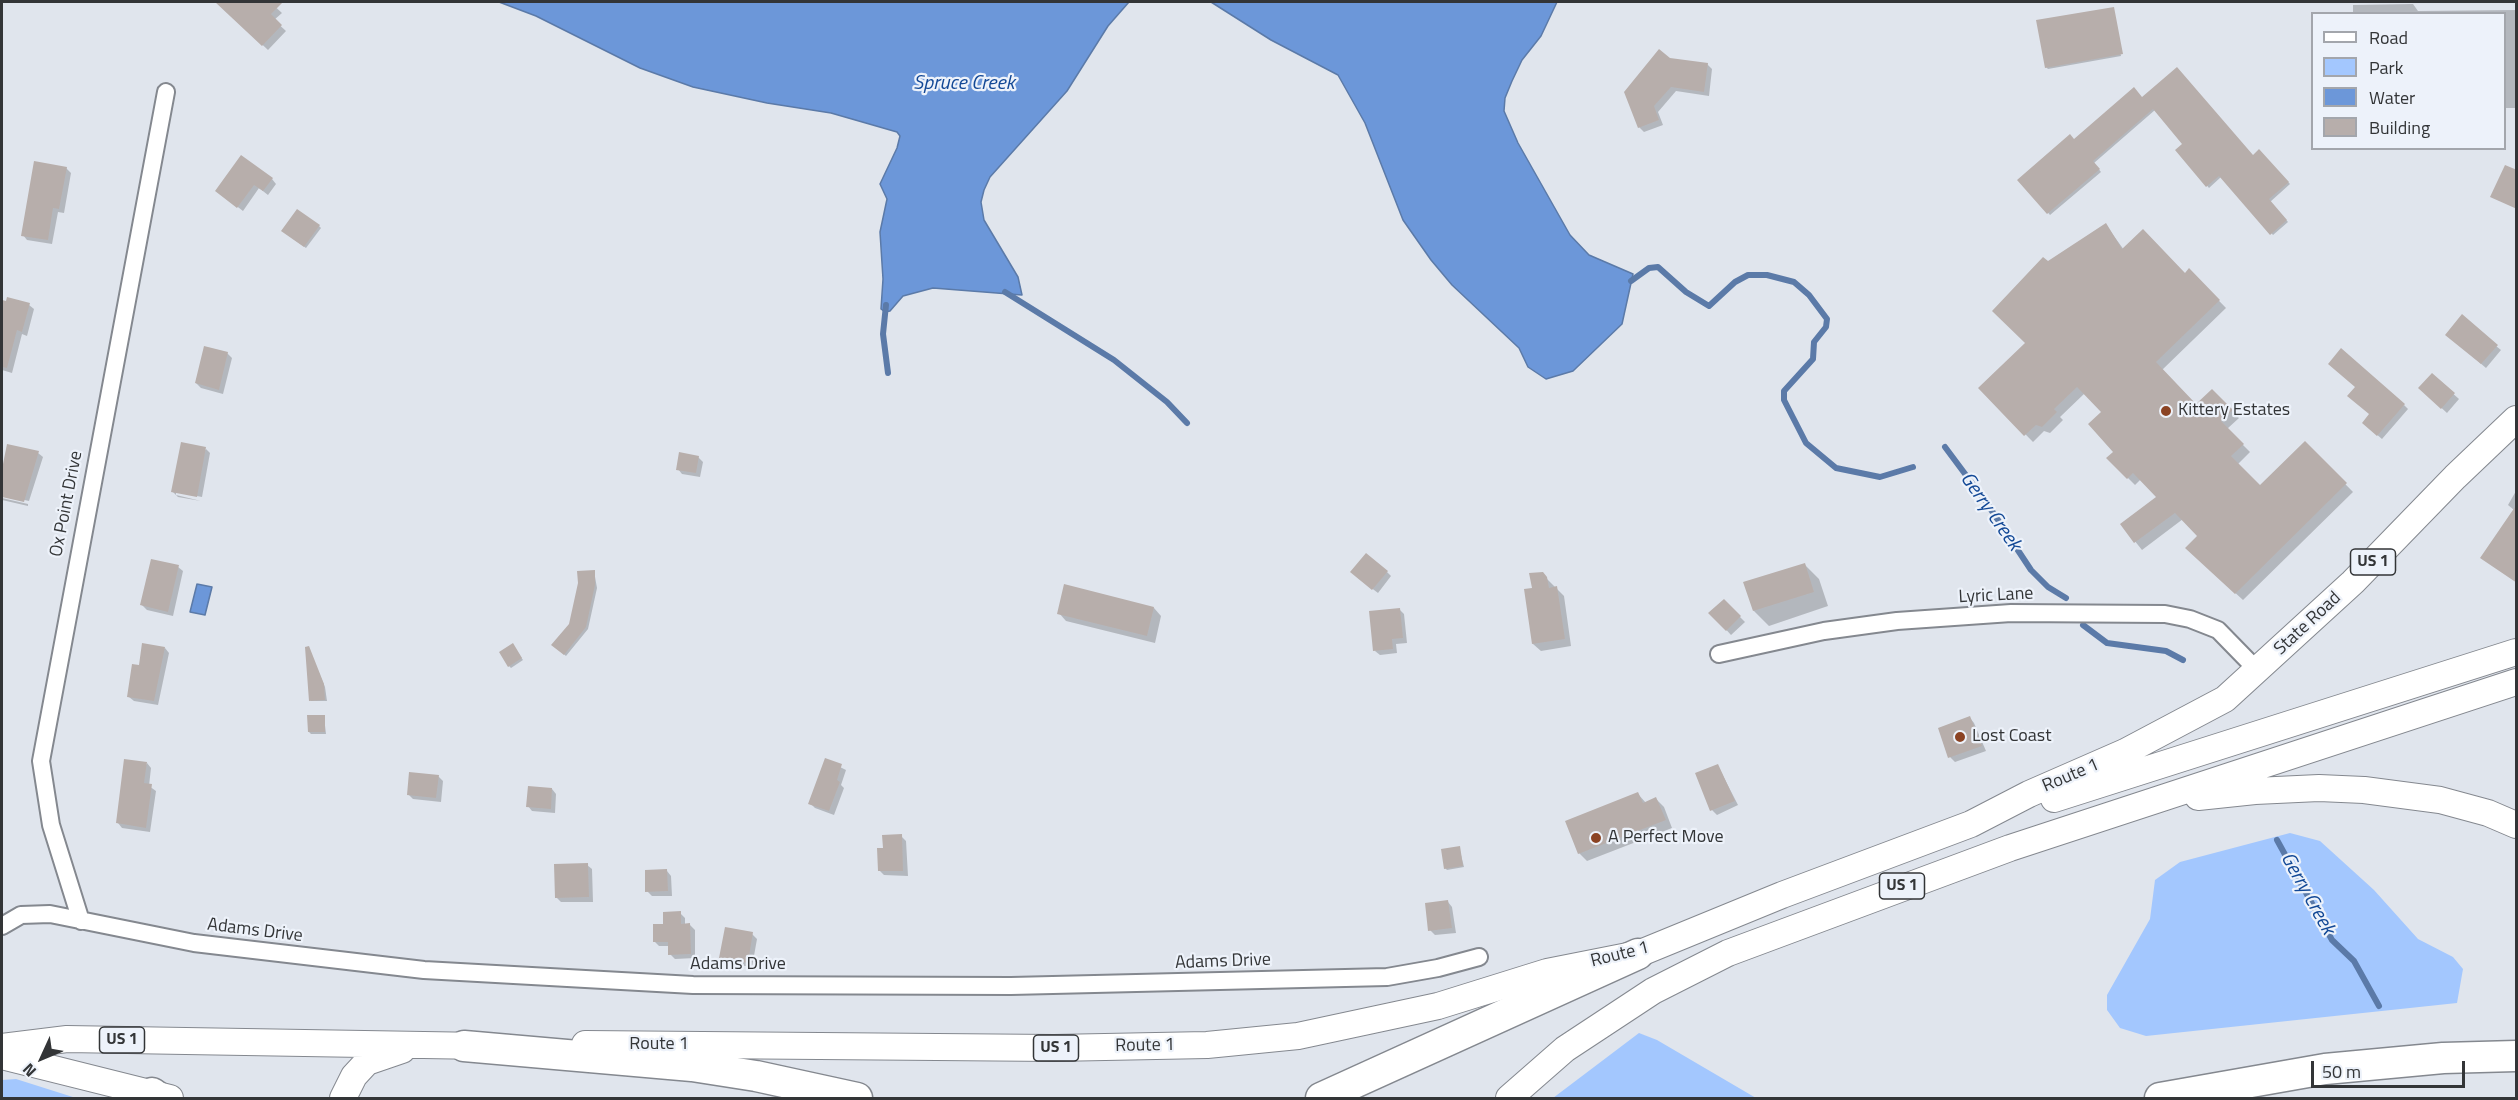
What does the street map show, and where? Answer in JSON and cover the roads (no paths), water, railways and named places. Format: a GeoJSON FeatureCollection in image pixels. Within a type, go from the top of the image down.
{"type":"FeatureCollection","features":[{"type":"Feature","properties":{"kind":"highway"},"geometry":{"type":"LineString","coordinates":[[1321,1098],[1638,954]]}},
{"type":"Feature","properties":{"kind":"highway"},"geometry":{"type":"LineString","coordinates":[[465,1046],[692,1066],[756,1076],[857,1098]]}},
{"type":"Feature","properties":{"kind":"highway"},"geometry":{"type":"LineString","coordinates":[[2160,1098],[2325,1069],[2444,1058],[2517,1056]]}},
{"type":"Feature","properties":{"kind":"main road","name":"State Road"},"geometry":{"type":"LineString","coordinates":[[2224,699],[2258,671],[2353,582],[2454,477],[2517,418]]}},
{"type":"Feature","properties":{"kind":"main road"},"geometry":{"type":"LineString","coordinates":[[1971,824],[2101,786],[2517,652]]}},
{"type":"Feature","properties":{"kind":"main road"},"geometry":{"type":"LineString","coordinates":[[2118,813],[2517,682]]}},
{"type":"Feature","properties":{"kind":"main road","name":"Route 1"},"geometry":{"type":"LineString","coordinates":[[2,1047],[67,1039],[419,1043],[465,1046],[1054,1048],[1207,1045],[1298,1036],[1438,1006],[1547,972],[1638,954],[1782,895],[1971,824],[2029,794],[2125,753],[2224,699]]}},
{"type":"Feature","properties":{"kind":"main road","name":"US 1"},"geometry":{"type":"LineString","coordinates":[[1509,1098],[1565,1049],[1653,991],[1728,953],[1941,872],[2118,813],[2209,795],[2319,788],[2382,792],[2440,800],[2488,813],[2517,825]]}},
{"type":"Feature","properties":{"kind":"main road"},"geometry":{"type":"LineString","coordinates":[[344,1098],[354,1076],[368,1062],[419,1043]]}},
{"type":"Feature","properties":{"kind":"main road","name":"US 1"},"geometry":{"type":"LineString","coordinates":[[2,1056],[160,1097]]}},
{"type":"Feature","properties":{"kind":"street","name":"Ox Point Drive"},"geometry":{"type":"LineString","coordinates":[[81,921],[51,825],[41,758],[166,92]]}},
{"type":"Feature","properties":{"kind":"street","name":"Lyric Lane"},"geometry":{"type":"LineString","coordinates":[[1719,654],[1824,631],[1897,621],[2011,613],[2165,614],[2190,619],[2218,630],[2258,671]]}},
{"type":"Feature","properties":{"kind":"street","name":"Adams Drive"},"geometry":{"type":"LineString","coordinates":[[2,926],[21,915],[34,914],[194,943],[424,970],[693,985],[1011,986],[1386,977],[1438,968],[1479,957]]}},
{"type":"Feature","properties":{"kind":"water","name":"Spruce Creek"},"geometry":{"type":"Polygon","coordinates":[[[499,2],[1129,2],[1108,26],[1067,91],[990,177],[984,190],[981,202],[984,220],[1018,277],[1022,295],[933,288],[903,296],[890,311],[885,312],[881,309],[883,279],[880,232],[887,199],[880,184],[897,148],[900,136],[897,132],[831,113],[767,103],[693,87],[640,68],[536,16],[499,2]]]}},
{"type":"Feature","properties":{"kind":"water"},"geometry":{"type":"Polygon","coordinates":[[[1211,2],[1557,2],[1541,36],[1522,60],[1505,98],[1504,111],[1518,143],[1570,235],[1589,255],[1633,274],[1622,324],[1573,371],[1546,379],[1528,367],[1519,348],[1452,285],[1403,220],[1365,123],[1338,75],[1271,40],[1211,2]]]}},
{"type":"Feature","properties":{"kind":"water"},"geometry":{"type":"Polygon","coordinates":[[[197,584],[212,587],[205,615],[190,612],[197,584]]]}},
{"type":"Feature","properties":{"kind":"waterway","name":"Gerry Creek"},"geometry":{"type":"LineString","coordinates":[[1631,281],[1649,268],[1658,267],[1686,292],[1709,306],[1735,282],[1748,275],[1767,275],[1794,282],[1809,295],[1827,319],[1826,327],[1814,342],[1813,359],[1784,391],[1784,400],[1806,443],[1836,468],[1880,477],[1913,467]]}},
{"type":"Feature","properties":{"kind":"waterway"},"geometry":{"type":"LineString","coordinates":[[1005,292],[1114,360],[1167,402],[1187,423]]}},
{"type":"Feature","properties":{"kind":"waterway"},"geometry":{"type":"LineString","coordinates":[[886,305],[883,334],[888,373]]}},
{"type":"Feature","properties":{"kind":"waterway","name":"Gerry Creek"},"geometry":{"type":"LineString","coordinates":[[1945,447],[1986,502],[2031,570],[2048,587],[2066,598]]}},
{"type":"Feature","properties":{"kind":"waterway","name":"Gerry Creek"},"geometry":{"type":"LineString","coordinates":[[2083,625],[2107,643],[2166,651],[2183,660]]}},
{"type":"Feature","properties":{"kind":"waterway","name":"Gerry Creek"},"geometry":{"type":"LineString","coordinates":[[2277,840],[2332,940],[2354,961],[2379,1006]]}},
{"type":"Feature","properties":{"kind":"place","name":"Kittery Estates"},"geometry":{"type":"Point","coordinates":[2166,411]}},
{"type":"Feature","properties":{"kind":"place","name":"Lost Coast"},"geometry":{"type":"Point","coordinates":[1960,737]}},
{"type":"Feature","properties":{"kind":"place","name":"A Perfect Move"},"geometry":{"type":"Point","coordinates":[1596,838]}}]}
